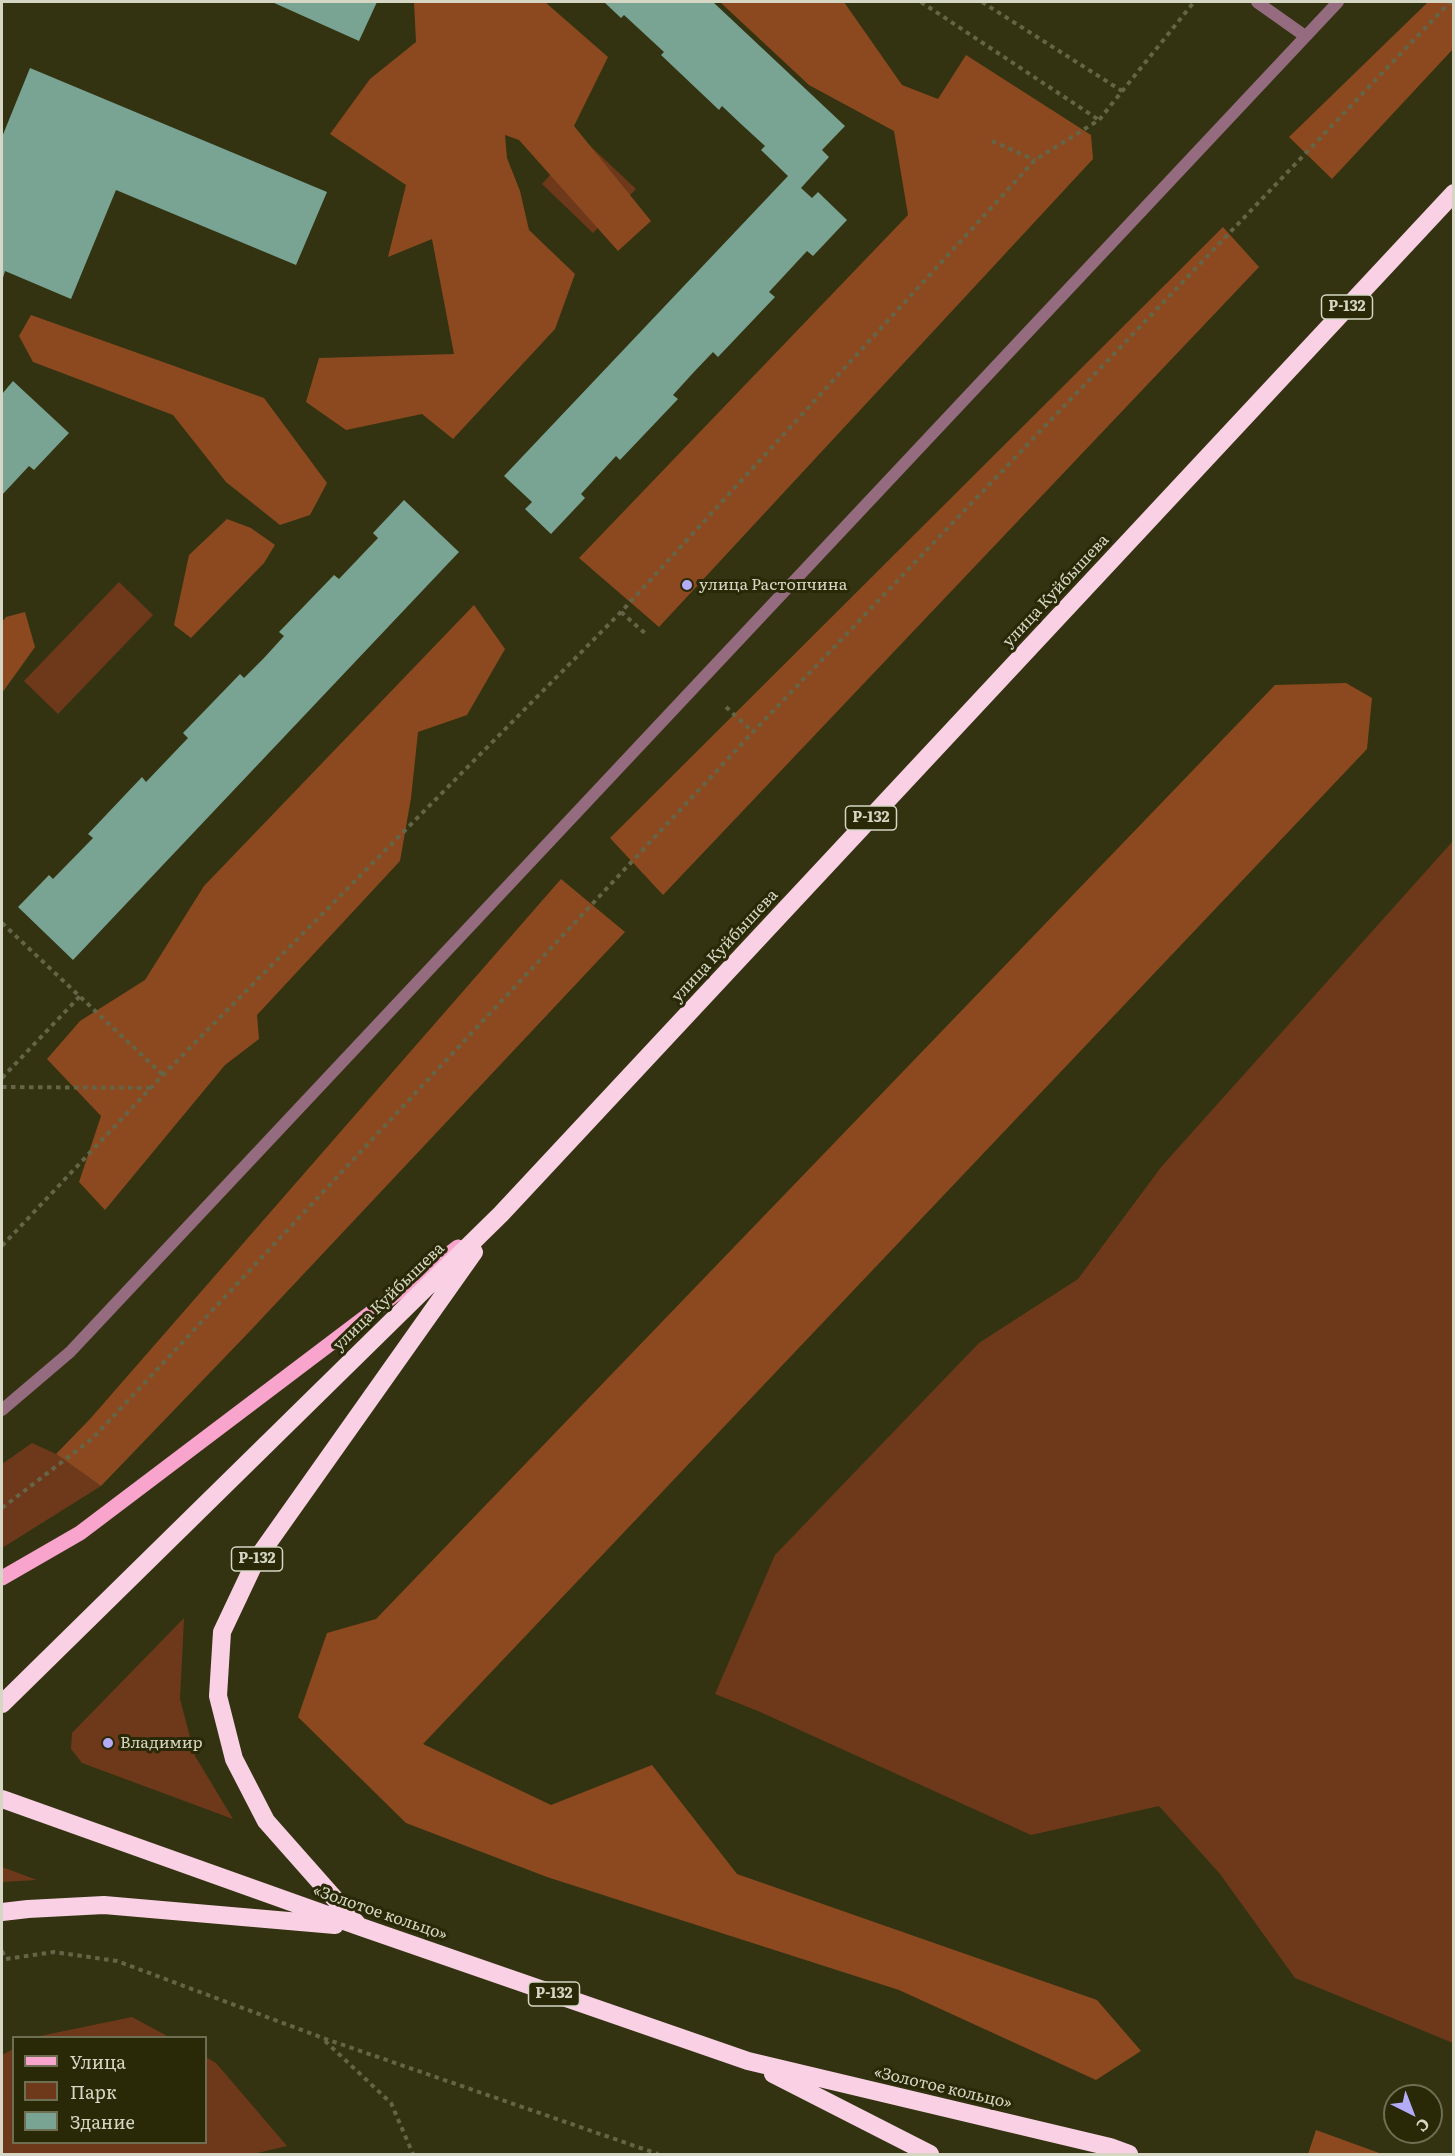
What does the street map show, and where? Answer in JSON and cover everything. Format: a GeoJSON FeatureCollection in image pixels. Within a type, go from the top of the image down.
{"type":"FeatureCollection","features":[{"type":"Feature","properties":{"kind":"highway","name":"улица Куйбышева"},"geometry":{"type":"LineString","coordinates":[[2,1704],[501,1214],[1454,193]]}},
{"type":"Feature","properties":{"kind":"highway","name":"Р-132"},"geometry":{"type":"LineString","coordinates":[[361,1927],[266,1821],[234,1759],[218,1696],[222,1632],[256,1560],[501,1214]]}},
{"type":"Feature","properties":{"kind":"highway","name":"«Золотое кольцо»"},"geometry":{"type":"LineString","coordinates":[[2,1799],[361,1927],[748,2061],[1110,2147],[1129,2154]]}},
{"type":"Feature","properties":{"kind":"highway","name":"Р-132"},"geometry":{"type":"LineString","coordinates":[[2,1912],[104,1905],[361,1927]]}},
{"type":"Feature","properties":{"kind":"highway","name":"«Золотое кольцо»"},"geometry":{"type":"LineString","coordinates":[[748,2061],[930,2154]]}},
{"type":"Feature","properties":{"kind":"main road"},"geometry":{"type":"LineString","coordinates":[[2,1578],[80,1533],[501,1214]]}},
{"type":"Feature","properties":{"kind":"street"},"geometry":{"type":"LineString","coordinates":[[1257,2],[1305,36]]}},
{"type":"Feature","properties":{"kind":"street"},"geometry":{"type":"LineString","coordinates":[[2,1410],[70,1352],[120,1300],[1338,2]]}},
{"type":"Feature","properties":{"kind":"path"},"geometry":{"type":"LineString","coordinates":[[921,2],[1099,120]]}},
{"type":"Feature","properties":{"kind":"path"},"geometry":{"type":"LineString","coordinates":[[982,2],[1122,91]]}},
{"type":"Feature","properties":{"kind":"path"},"geometry":{"type":"LineString","coordinates":[[2,1246],[163,1075],[621,612],[1035,160],[1099,120],[1194,2]]}},
{"type":"Feature","properties":{"kind":"path"},"geometry":{"type":"LineString","coordinates":[[2,1508],[93,1438],[753,732],[1449,2]]}},
{"type":"Feature","properties":{"kind":"path"},"geometry":{"type":"LineString","coordinates":[[992,141],[1035,160]]}},
{"type":"Feature","properties":{"kind":"path"},"geometry":{"type":"LineString","coordinates":[[621,612],[647,635]]}},
{"type":"Feature","properties":{"kind":"path"},"geometry":{"type":"LineString","coordinates":[[726,707],[753,732]]}},
{"type":"Feature","properties":{"kind":"path"},"geometry":{"type":"LineString","coordinates":[[2,923],[163,1075]]}},
{"type":"Feature","properties":{"kind":"path"},"geometry":{"type":"LineString","coordinates":[[2,1078],[80,996]]}},
{"type":"Feature","properties":{"kind":"path"},"geometry":{"type":"LineString","coordinates":[[2,1087],[152,1088]]}},
{"type":"Feature","properties":{"kind":"path"},"geometry":{"type":"LineString","coordinates":[[2,1951],[6,1959],[54,1952],[117,1961],[322,2038],[658,2154]]}},
{"type":"Feature","properties":{"kind":"path"},"geometry":{"type":"LineString","coordinates":[[322,2038],[391,2103],[413,2154]]}},
{"type":"Feature","properties":{"kind":"green space"},"geometry":{"type":"Polygon","coordinates":[[[583,139],[636,189],[593,233],[542,184],[583,139]]]}},
{"type":"Feature","properties":{"kind":"green space"},"geometry":{"type":"Polygon","coordinates":[[[119,582],[153,615],[58,714],[24,681],[119,582]]]}},
{"type":"Feature","properties":{"kind":"green space"},"geometry":{"type":"Polygon","coordinates":[[[1453,841],[1453,2043],[1295,1978],[1220,1874],[1159,1806],[1031,1835],[758,1711],[715,1694],[775,1555],[979,1343],[1078,1279],[1162,1166],[1453,841]]]}},
{"type":"Feature","properties":{"kind":"green space"},"geometry":{"type":"Polygon","coordinates":[[[32,1443],[56,1454],[101,1486],[2,1548],[2,1464],[32,1443]]]}},
{"type":"Feature","properties":{"kind":"green space"},"geometry":{"type":"Polygon","coordinates":[[[184,1618],[180,1699],[195,1756],[233,1819],[82,1763],[71,1749],[72,1733],[184,1618]]]}},
{"type":"Feature","properties":{"kind":"green space"},"geometry":{"type":"Polygon","coordinates":[[[2,1867],[37,1880],[2,1882],[2,1867]]]}},
{"type":"Feature","properties":{"kind":"green space"},"geometry":{"type":"Polygon","coordinates":[[[132,2017],[167,2036],[40,2036],[132,2017]]]}},
{"type":"Feature","properties":{"kind":"green space"},"geometry":{"type":"Polygon","coordinates":[[[12,2050],[12,2144],[207,2144],[207,2058],[216,2063],[287,2146],[253,2154],[2,2154],[2,2055],[12,2050]]]}},
{"type":"Feature","properties":{"kind":"shaded area"},"geometry":{"type":"Polygon","coordinates":[[[414,2],[545,2],[608,57],[574,126],[651,221],[618,251],[519,140],[505,135],[507,158],[520,191],[529,230],[575,274],[555,329],[453,439],[422,414],[346,430],[306,402],[319,358],[454,354],[432,239],[388,257],[406,185],[330,134],[370,79],[416,42],[414,2]]]}},
{"type":"Feature","properties":{"kind":"shaded area"},"geometry":{"type":"Polygon","coordinates":[[[720,2],[844,2],[902,85],[938,99],[966,55],[1091,135],[1093,159],[659,627],[579,558],[908,215],[894,131],[809,85],[720,2]]]}},
{"type":"Feature","properties":{"kind":"shaded area"},"geometry":{"type":"Polygon","coordinates":[[[1428,2],[1453,2],[1453,49],[1332,179],[1289,137],[1428,2]]]}},
{"type":"Feature","properties":{"kind":"shaded area"},"geometry":{"type":"Polygon","coordinates":[[[1223,227],[1259,267],[663,895],[610,838],[1223,227]]]}},
{"type":"Feature","properties":{"kind":"shaded area"},"geometry":{"type":"Polygon","coordinates":[[[31,315],[264,398],[327,483],[310,515],[280,525],[226,482],[173,415],[33,362],[19,336],[31,315]]]}},
{"type":"Feature","properties":{"kind":"shaded area"},"geometry":{"type":"Polygon","coordinates":[[[227,519],[251,528],[275,545],[264,563],[191,638],[174,625],[189,555],[227,519]]]}},
{"type":"Feature","properties":{"kind":"shaded area"},"geometry":{"type":"Polygon","coordinates":[[[474,605],[505,649],[467,715],[418,732],[411,798],[400,861],[257,1015],[259,1039],[225,1065],[105,1210],[79,1182],[101,1116],[47,1059],[80,1021],[145,980],[204,886],[474,605]]]}},
{"type":"Feature","properties":{"kind":"shaded area"},"geometry":{"type":"Polygon","coordinates":[[[25,612],[35,647],[2,693],[2,622],[6,617],[25,612]]]}},
{"type":"Feature","properties":{"kind":"shaded area"},"geometry":{"type":"Polygon","coordinates":[[[1346,683],[1372,698],[1367,749],[423,1744],[551,1805],[652,1765],[737,1874],[1097,2000],[1141,2051],[1096,2080],[899,1990],[547,1877],[406,1823],[298,1717],[327,1633],[376,1619],[1275,685],[1346,683]]]}},
{"type":"Feature","properties":{"kind":"shaded area"},"geometry":{"type":"Polygon","coordinates":[[[561,879],[625,932],[101,1486],[56,1454],[90,1419],[561,879]]]}},
{"type":"Feature","properties":{"kind":"shaded area"},"geometry":{"type":"Polygon","coordinates":[[[1316,2130],[1382,2154],[1308,2154],[1316,2130]]]}},
{"type":"Feature","properties":{"kind":"building"},"geometry":{"type":"Polygon","coordinates":[[[272,2],[377,2],[359,41],[272,2]]]}},
{"type":"Feature","properties":{"kind":"building"},"geometry":{"type":"Polygon","coordinates":[[[604,2],[713,2],[845,126],[822,150],[829,157],[801,188],[812,198],[818,192],[847,220],[813,256],[807,251],[769,292],[775,297],[718,357],[713,352],[693,373],[673,395],[678,399],[620,460],[616,456],[581,494],[585,498],[551,534],[525,509],[532,502],[504,476],[788,176],[761,150],[765,146],[722,106],[719,110],[661,55],[664,52],[624,15],[621,18],[604,2]]]}},
{"type":"Feature","properties":{"kind":"building"},"geometry":{"type":"Polygon","coordinates":[[[30,68],[327,192],[296,265],[116,190],[71,299],[5,271],[2,281],[2,137],[30,68]]]}},
{"type":"Feature","properties":{"kind":"building"},"geometry":{"type":"Polygon","coordinates":[[[13,381],[69,433],[34,470],[29,466],[2,495],[2,394],[13,381]]]}},
{"type":"Feature","properties":{"kind":"building"},"geometry":{"type":"Polygon","coordinates":[[[404,500],[459,552],[73,960],[18,907],[49,875],[53,879],[93,838],[88,834],[142,777],[146,782],[188,738],[183,733],[240,674],[244,678],[264,658],[284,636],[279,632],[334,575],[339,579],[378,538],[373,533],[404,500]]]}},
{"type":"Feature","properties":{"kind":"place","name":"улица Растопчина"},"geometry":{"type":"Point","coordinates":[687,585]}},
{"type":"Feature","properties":{"kind":"place","name":"Владимир"},"geometry":{"type":"Point","coordinates":[108,1743]}}]}
